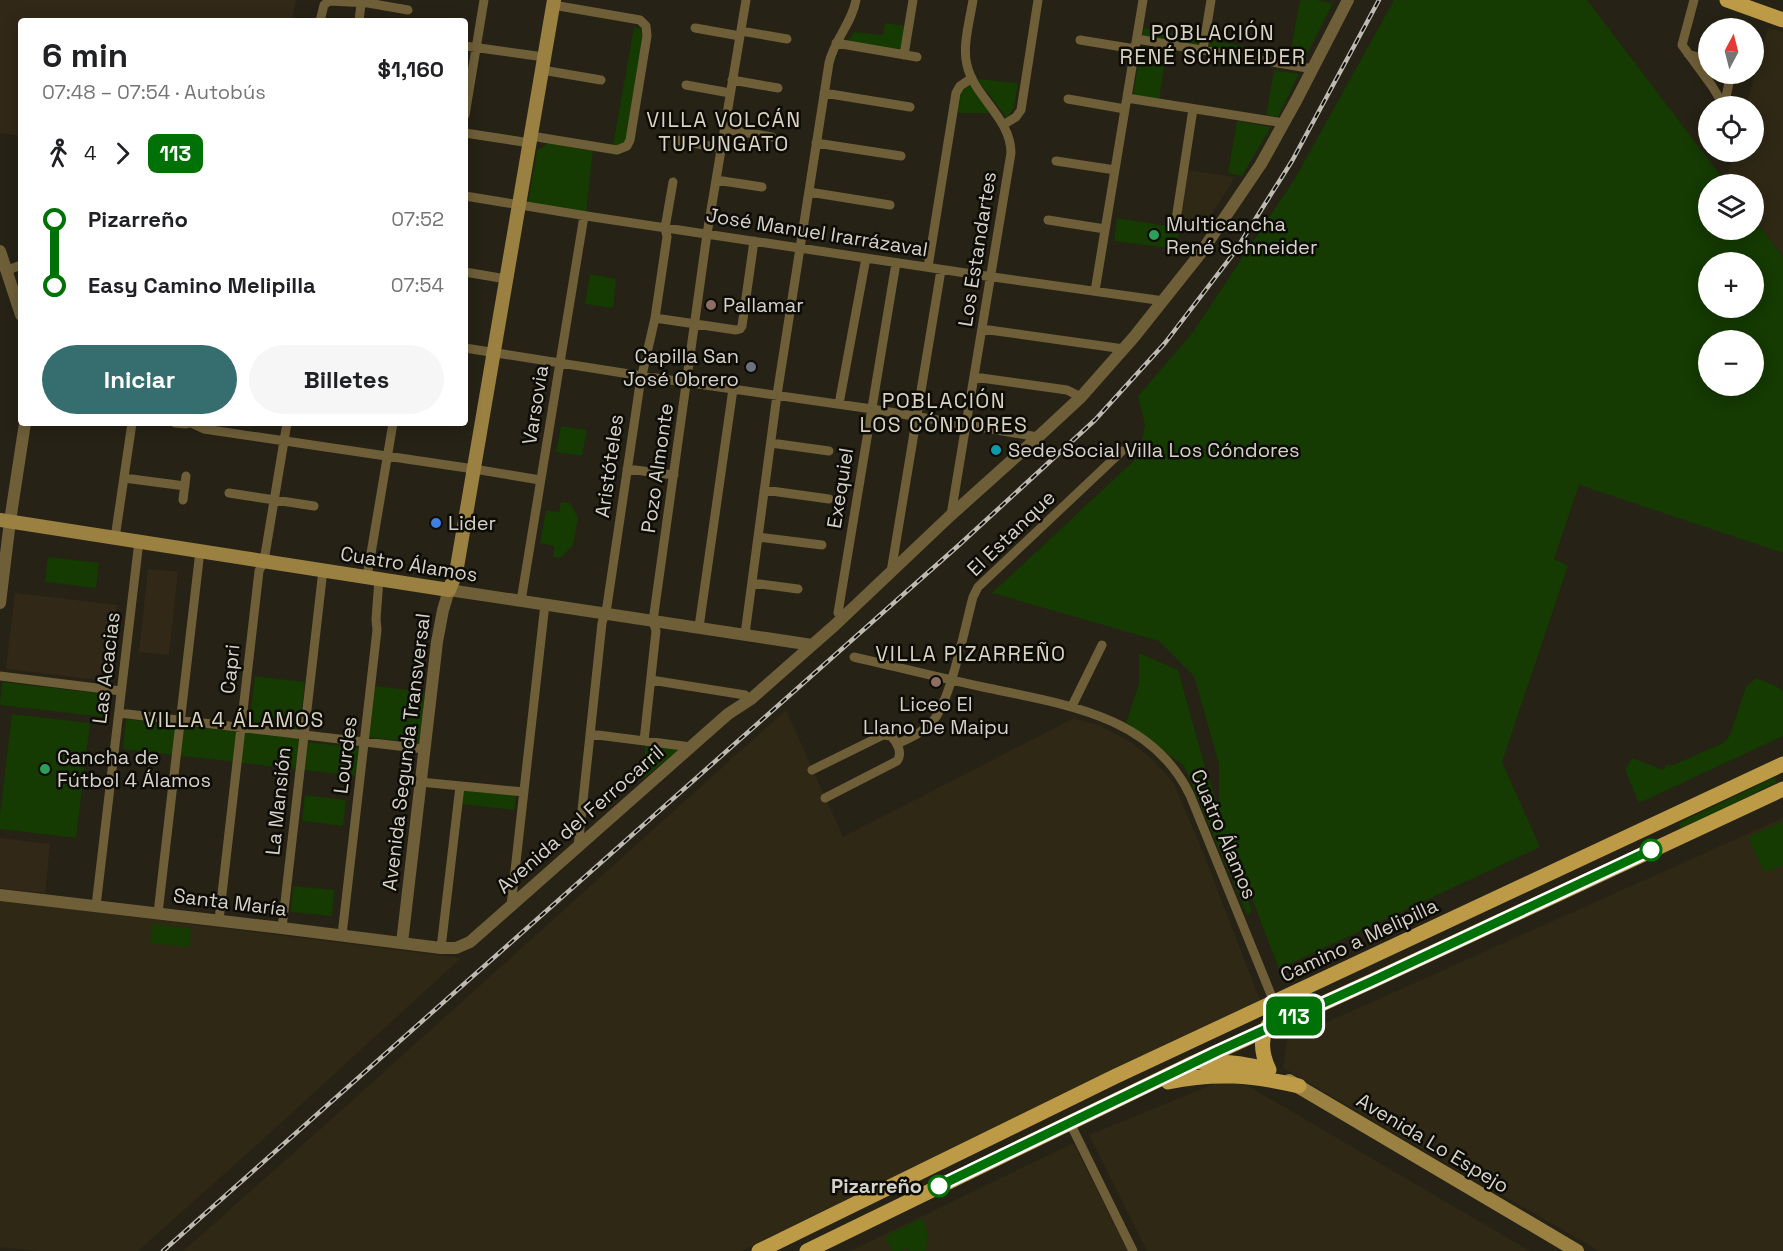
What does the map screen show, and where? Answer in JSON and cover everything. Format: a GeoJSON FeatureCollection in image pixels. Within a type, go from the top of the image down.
{"type":"FeatureCollection","features":[{"type":"Feature","properties":{"kind":"main road"},"geometry":{"type":"LineString","coordinates":[[1727,0],[1783,20]]}},
{"type":"Feature","properties":{"kind":"main road","name":"Avenida Segunda Transversal"},"geometry":{"type":"LineString","coordinates":[[449,590],[456,573],[554,2]]}},
{"type":"Feature","properties":{"kind":"main road","name":"Cuatro Álamos"},"geometry":{"type":"LineString","coordinates":[[5,521],[449,590]]}},
{"type":"Feature","properties":{"kind":"main road","name":"Camino a Melipilla"},"geometry":{"type":"LineString","coordinates":[[759,1251],[1113,1077],[1783,764]]}},
{"type":"Feature","properties":{"kind":"main road","name":"Camino a Melipilla"},"geometry":{"type":"LineString","coordinates":[[807,1251],[1271,1026],[1783,789]]}},
{"type":"Feature","properties":{"kind":"main road"},"geometry":{"type":"LineString","coordinates":[[1665,818],[1666,828],[1675,838]]}},
{"type":"Feature","properties":{"kind":"main road"},"geometry":{"type":"LineString","coordinates":[[1363,961],[1365,974],[1372,981]]}},
{"type":"Feature","properties":{"kind":"main road"},"geometry":{"type":"LineString","coordinates":[[1113,1077],[1193,1063],[1226,1062],[1269,1070],[1263,1052],[1263,1040],[1294,993]]}},
{"type":"Feature","properties":{"kind":"main road"},"geometry":{"type":"LineString","coordinates":[[1271,1026],[1271,1052],[1276,1066],[1285,1079]]}},
{"type":"Feature","properties":{"kind":"main road","name":"Avenida Lo Espejo"},"geometry":{"type":"LineString","coordinates":[[1269,1070],[1577,1251]]}},
{"type":"Feature","properties":{"kind":"main road"},"geometry":{"type":"LineString","coordinates":[[1150,1084],[1199,1076],[1228,1075],[1259,1077],[1299,1086]]}},
{"type":"Feature","properties":{"kind":"street"},"geometry":{"type":"LineString","coordinates":[[468,96],[484,0]]}},
{"type":"Feature","properties":{"kind":"street","name":"Pozo Almonte"},"geometry":{"type":"LineString","coordinates":[[644,741],[656,631],[653,621],[707,234],[746,0]]}},
{"type":"Feature","properties":{"kind":"street"},"geometry":{"type":"LineString","coordinates":[[745,634],[777,395],[830,57],[850,20],[856,0]]}},
{"type":"Feature","properties":{"kind":"street"},"geometry":{"type":"LineString","coordinates":[[904,55],[914,0]]}},
{"type":"Feature","properties":{"kind":"street","name":"Los Estandartes"},"geometry":{"type":"LineString","coordinates":[[951,515],[1011,153],[1003,125],[967,67],[965,56],[974,0]]}},
{"type":"Feature","properties":{"kind":"street"},"geometry":{"type":"LineString","coordinates":[[1003,125],[1018,116],[1021,110],[1038,0]]}},
{"type":"Feature","properties":{"kind":"street"},"geometry":{"type":"LineString","coordinates":[[1095,291],[1143,0]]}},
{"type":"Feature","properties":{"kind":"street"},"geometry":{"type":"LineString","coordinates":[[1203,50],[1211,0]]}},
{"type":"Feature","properties":{"kind":"street","name":"Avenida del Ferrocarril"},"geometry":{"type":"LineString","coordinates":[[456,948],[470,942],[728,714],[745,694],[868,595],[951,515],[1081,397],[1164,301],[1223,221],[1261,164],[1313,69],[1345,0]]}},
{"type":"Feature","properties":{"kind":"street"},"geometry":{"type":"LineString","coordinates":[[1694,0],[1682,45],[1718,96]]}},
{"type":"Feature","properties":{"kind":"street"},"geometry":{"type":"LineString","coordinates":[[321,18],[325,1],[398,4],[408,10]]}},
{"type":"Feature","properties":{"kind":"street"},"geometry":{"type":"LineString","coordinates":[[468,133],[613,150],[624,149],[630,140],[647,36],[646,26],[636,19],[554,2]]}},
{"type":"Feature","properties":{"kind":"street"},"geometry":{"type":"LineString","coordinates":[[360,18],[362,4]]}},
{"type":"Feature","properties":{"kind":"street"},"geometry":{"type":"LineString","coordinates":[[695,28],[787,39]]}},
{"type":"Feature","properties":{"kind":"street"},"geometry":{"type":"LineString","coordinates":[[1080,40],[1203,50],[1313,69]]}},
{"type":"Feature","properties":{"kind":"street"},"geometry":{"type":"LineString","coordinates":[[836,43],[917,57]]}},
{"type":"Feature","properties":{"kind":"street"},"geometry":{"type":"LineString","coordinates":[[468,46],[601,80]]}},
{"type":"Feature","properties":{"kind":"street"},"geometry":{"type":"LineString","coordinates":[[1688,54],[1698,57]]}},
{"type":"Feature","properties":{"kind":"street"},"geometry":{"type":"LineString","coordinates":[[928,267],[956,93],[960,86],[972,78]]}},
{"type":"Feature","properties":{"kind":"street"},"geometry":{"type":"LineString","coordinates":[[732,80],[778,88]]}},
{"type":"Feature","properties":{"kind":"street"},"geometry":{"type":"LineString","coordinates":[[686,86],[730,93]]}},
{"type":"Feature","properties":{"kind":"street"},"geometry":{"type":"LineString","coordinates":[[824,93],[910,107]]}},
{"type":"Feature","properties":{"kind":"street"},"geometry":{"type":"LineString","coordinates":[[1127,98],[1284,123]]}},
{"type":"Feature","properties":{"kind":"street"},"geometry":{"type":"LineString","coordinates":[[1068,99],[1125,109]]}},
{"type":"Feature","properties":{"kind":"street"},"geometry":{"type":"LineString","coordinates":[[1175,226],[1193,109]]}},
{"type":"Feature","properties":{"kind":"street"},"geometry":{"type":"LineString","coordinates":[[724,129],[772,137]]}},
{"type":"Feature","properties":{"kind":"street"},"geometry":{"type":"LineString","coordinates":[[676,140],[721,148]]}},
{"type":"Feature","properties":{"kind":"street"},"geometry":{"type":"LineString","coordinates":[[816,143],[901,156]]}},
{"type":"Feature","properties":{"kind":"street"},"geometry":{"type":"LineString","coordinates":[[1056,160],[1115,170]]}},
{"type":"Feature","properties":{"kind":"street"},"geometry":{"type":"LineString","coordinates":[[716,180],[762,188]]}},
{"type":"Feature","properties":{"kind":"street","name":"Aristóteles"},"geometry":{"type":"LineString","coordinates":[[578,847],[602,622],[642,376],[655,318],[666,237],[665,228],[673,182]]}},
{"type":"Feature","properties":{"kind":"street"},"geometry":{"type":"LineString","coordinates":[[808,192],[890,205]]}},
{"type":"Feature","properties":{"kind":"street","name":"José Manuel Irarrázaval"},"geometry":{"type":"LineString","coordinates":[[468,196],[941,270],[1164,301]]}},
{"type":"Feature","properties":{"kind":"street","name":"Varsovia"},"geometry":{"type":"LineString","coordinates":[[520,601],[584,216]]}},
{"type":"Feature","properties":{"kind":"street"},"geometry":{"type":"LineString","coordinates":[[1048,220],[1105,229]]}},
{"type":"Feature","properties":{"kind":"street"},"geometry":{"type":"LineString","coordinates":[[655,318],[740,329],[754,241]]}},
{"type":"Feature","properties":{"kind":"street"},"geometry":{"type":"LineString","coordinates":[[0,251],[12,275],[18,302]]}},
{"type":"Feature","properties":{"kind":"street"},"geometry":{"type":"LineString","coordinates":[[839,404],[866,258]]}},
{"type":"Feature","properties":{"kind":"street","name":"Exequiel"},"geometry":{"type":"LineString","coordinates":[[837,613],[896,263]]}},
{"type":"Feature","properties":{"kind":"street"},"geometry":{"type":"LineString","coordinates":[[891,572],[941,270]]}},
{"type":"Feature","properties":{"kind":"street"},"geometry":{"type":"LineString","coordinates":[[468,273],[506,279]]}},
{"type":"Feature","properties":{"kind":"street"},"geometry":{"type":"LineString","coordinates":[[982,329],[1124,349]]}},
{"type":"Feature","properties":{"kind":"street"},"geometry":{"type":"LineString","coordinates":[[468,348],[872,409],[1038,437]]}},
{"type":"Feature","properties":{"kind":"street"},"geometry":{"type":"LineString","coordinates":[[974,377],[1067,390],[1081,397]]}},
{"type":"Feature","properties":{"kind":"street"},"geometry":{"type":"LineString","coordinates":[[699,627],[733,388]]}},
{"type":"Feature","properties":{"kind":"street"},"geometry":{"type":"LineString","coordinates":[[0,595],[5,521],[24,426]]}},
{"type":"Feature","properties":{"kind":"street"},"geometry":{"type":"LineString","coordinates":[[115,538],[132,426]]}},
{"type":"Feature","properties":{"kind":"street"},"geometry":{"type":"LineString","coordinates":[[197,426],[284,442],[540,480]]}},
{"type":"Feature","properties":{"kind":"street","name":"Capri"},"geometry":{"type":"LineString","coordinates":[[219,920],[259,571],[264,561],[287,426]]}},
{"type":"Feature","properties":{"kind":"street","name":"Lourdes"},"geometry":{"type":"LineString","coordinates":[[342,935],[377,630],[373,578],[393,426]]}},
{"type":"Feature","properties":{"kind":"street"},"geometry":{"type":"LineString","coordinates":[[771,443],[829,451]]}},
{"type":"Feature","properties":{"kind":"street","name":"El Estanque"},"geometry":{"type":"LineString","coordinates":[[897,744],[920,733],[934,720],[941,709],[973,597],[978,587],[1122,450]]}},
{"type":"Feature","properties":{"kind":"street"},"geometry":{"type":"LineString","coordinates":[[627,469],[674,475]]}},
{"type":"Feature","properties":{"kind":"street"},"geometry":{"type":"LineString","coordinates":[[183,500],[186,476]]}},
{"type":"Feature","properties":{"kind":"street"},"geometry":{"type":"LineString","coordinates":[[124,478],[185,486]]}},
{"type":"Feature","properties":{"kind":"street"},"geometry":{"type":"LineString","coordinates":[[764,490],[829,499]]}},
{"type":"Feature","properties":{"kind":"street"},"geometry":{"type":"LineString","coordinates":[[229,493],[314,506]]}},
{"type":"Feature","properties":{"kind":"street"},"geometry":{"type":"LineString","coordinates":[[758,537],[822,545]]}},
{"type":"Feature","properties":{"kind":"street","name":"Las Acacias"},"geometry":{"type":"LineString","coordinates":[[96,906],[139,542]]}},
{"type":"Feature","properties":{"kind":"street"},"geometry":{"type":"LineString","coordinates":[[158,914],[200,551]]}},
{"type":"Feature","properties":{"kind":"street","name":"La Mansión"},"geometry":{"type":"LineString","coordinates":[[282,928],[322,570]]}},
{"type":"Feature","properties":{"kind":"street","name":"Avenida del Ferrocarril"},"geometry":{"type":"LineString","coordinates":[[728,714],[751,699],[837,613],[873,582],[891,572]]}},
{"type":"Feature","properties":{"kind":"street"},"geometry":{"type":"LineString","coordinates":[[752,583],[798,590]]}},
{"type":"Feature","properties":{"kind":"street","name":"Cuatro Álamos"},"geometry":{"type":"LineString","coordinates":[[449,590],[808,644]]}},
{"type":"Feature","properties":{"kind":"street","name":"Avenida Segunda Transversal"},"geometry":{"type":"LineString","coordinates":[[402,943],[439,626],[449,590]]}},
{"type":"Feature","properties":{"kind":"street"},"geometry":{"type":"LineString","coordinates":[[510,906],[545,604]]}},
{"type":"Feature","properties":{"kind":"street"},"geometry":{"type":"LineString","coordinates":[[1072,706],[1102,645]]}},
{"type":"Feature","properties":{"kind":"street","name":"Cuatro Álamos"},"geometry":{"type":"LineString","coordinates":[[854,657],[1072,706],[1112,721],[1162,754],[1178,773],[1196,809],[1274,1002]]}},
{"type":"Feature","properties":{"kind":"street"},"geometry":{"type":"LineString","coordinates":[[0,676],[121,691]]}},
{"type":"Feature","properties":{"kind":"street"},"geometry":{"type":"LineString","coordinates":[[651,680],[745,694]]}},
{"type":"Feature","properties":{"kind":"street"},"geometry":{"type":"LineString","coordinates":[[119,713],[424,750]]}},
{"type":"Feature","properties":{"kind":"street"},"geometry":{"type":"LineString","coordinates":[[590,734],[691,747]]}},
{"type":"Feature","properties":{"kind":"street"},"geometry":{"type":"LineString","coordinates":[[812,770],[884,735],[891,736],[897,744],[900,754],[897,761],[825,798]]}},
{"type":"Feature","properties":{"kind":"street"},"geometry":{"type":"LineString","coordinates":[[420,782],[524,792]]}},
{"type":"Feature","properties":{"kind":"street"},"geometry":{"type":"LineString","coordinates":[[441,948],[460,786]]}},
{"type":"Feature","properties":{"kind":"street","name":"Santa María"},"geometry":{"type":"LineString","coordinates":[[0,895],[456,948]]}},
{"type":"Feature","properties":{"kind":"street"},"geometry":{"type":"LineString","coordinates":[[1070,1123],[1133,1251]]}},
{"type":"Feature","properties":{"kind":"shaded area"},"geometry":{"type":"Polygon","coordinates":[[[0,0],[296,0],[293,18],[18,18],[18,136],[0,133],[0,0]]]}},
{"type":"Feature","properties":{"kind":"shaded area"},"geometry":{"type":"Polygon","coordinates":[[[1768,28],[1783,32],[1783,257],[1764,232],[1764,174],[1728,174],[1731,162],[1764,162],[1764,96],[1749,96],[1752,84],[1764,84],[1764,42],[1768,28]]]}},
{"type":"Feature","properties":{"kind":"shaded area"},"geometry":{"type":"Polygon","coordinates":[[[1186,170],[1235,177],[1203,228],[1178,225],[1186,170]]]}},
{"type":"Feature","properties":{"kind":"shaded area"},"geometry":{"type":"Polygon","coordinates":[[[148,569],[178,572],[169,655],[139,652],[148,569]]]}},
{"type":"Feature","properties":{"kind":"shaded area"},"geometry":{"type":"Polygon","coordinates":[[[15,593],[117,605],[107,681],[6,669],[15,593]]]}},
{"type":"Feature","properties":{"kind":"shaded area","name":"Pizarreño"},"geometry":{"type":"Polygon","coordinates":[[[786,710],[843,837],[1074,718],[1101,726],[1132,743],[1153,760],[1173,782],[1260,1000],[741,1251],[183,1251],[326,1124],[786,710]]]}},
{"type":"Feature","properties":{"kind":"shaded area"},"geometry":{"type":"Polygon","coordinates":[[[1783,818],[1783,1251],[1599,1251],[1283,1068],[1287,1040],[1783,818]]]}},
{"type":"Feature","properties":{"kind":"shaded area"},"geometry":{"type":"Polygon","coordinates":[[[0,838],[50,844],[45,893],[0,888],[0,838]]]}},
{"type":"Feature","properties":{"kind":"shaded area"},"geometry":{"type":"Polygon","coordinates":[[[0,900],[461,958],[138,1251],[36,1251],[0,1247],[0,900]]]}},
{"type":"Feature","properties":{"kind":"shaded area"},"geometry":{"type":"Polygon","coordinates":[[[1228,1082],[1248,1086],[1530,1251],[1147,1251],[1089,1135],[1216,1083],[1228,1082]]]}},
{"type":"Feature","properties":{"kind":"shaded area"},"geometry":{"type":"Polygon","coordinates":[[[1073,1143],[1128,1251],[850,1251],[1073,1143]]]}},
{"type":"Feature","properties":{"kind":"green space"},"geometry":{"type":"Polygon","coordinates":[[[1300,0],[1333,3],[1303,62],[1289,60],[1300,0]]]}},
{"type":"Feature","properties":{"kind":"green space"},"geometry":{"type":"Polygon","coordinates":[[[1394,0],[1587,0],[1698,146],[1698,162],[1710,162],[1719,174],[1698,174],[1698,240],[1764,240],[1764,232],[1783,257],[1783,553],[1579,485],[1554,559],[1568,566],[1502,762],[1540,847],[1279,969],[1228,836],[1252,912],[1247,915],[1184,766],[1126,723],[1139,684],[1139,653],[1178,670],[1219,808],[1219,764],[1194,676],[1159,641],[992,593],[1139,456],[1145,425],[1138,396],[1193,332],[1294,180],[1394,0]]]}},
{"type":"Feature","properties":{"kind":"green space"},"geometry":{"type":"Polygon","coordinates":[[[885,23],[905,26],[902,51],[847,42],[854,32],[883,35],[885,23]]]}},
{"type":"Feature","properties":{"kind":"green space"},"geometry":{"type":"Polygon","coordinates":[[[634,27],[640,28],[643,36],[626,139],[621,146],[613,145],[634,27]]]}},
{"type":"Feature","properties":{"kind":"green space"},"geometry":{"type":"Polygon","coordinates":[[[1144,28],[1201,38],[1200,46],[1142,37],[1144,28]]]}},
{"type":"Feature","properties":{"kind":"green space"},"geometry":{"type":"Polygon","coordinates":[[[1210,40],[1287,54],[1285,63],[1208,49],[1210,40]]]}},
{"type":"Feature","properties":{"kind":"green space"},"geometry":{"type":"Polygon","coordinates":[[[1141,46],[1167,50],[1159,100],[1133,96],[1141,46]]]}},
{"type":"Feature","properties":{"kind":"green space"},"geometry":{"type":"Polygon","coordinates":[[[1274,70],[1299,74],[1278,117],[1266,115],[1274,70]]]}},
{"type":"Feature","properties":{"kind":"green space"},"geometry":{"type":"Polygon","coordinates":[[[977,79],[1018,83],[1014,108],[1007,118],[977,79]]]}},
{"type":"Feature","properties":{"kind":"green space"},"geometry":{"type":"Polygon","coordinates":[[[970,84],[989,113],[957,113],[962,90],[970,84]]]}},
{"type":"Feature","properties":{"kind":"green space"},"geometry":{"type":"Polygon","coordinates":[[[1237,121],[1271,127],[1242,176],[1228,173],[1237,121]]]}},
{"type":"Feature","properties":{"kind":"green space"},"geometry":{"type":"Polygon","coordinates":[[[548,143],[593,151],[586,212],[528,203],[537,151],[548,143]]]}},
{"type":"Feature","properties":{"kind":"green space","name":"Multicancha René Schneider"},"geometry":{"type":"Polygon","coordinates":[[[1117,218],[1179,228],[1176,249],[1114,241],[1117,218]]]}},
{"type":"Feature","properties":{"kind":"green space"},"geometry":{"type":"Polygon","coordinates":[[[590,274],[616,279],[613,308],[585,304],[590,274]]]}},
{"type":"Feature","properties":{"kind":"green space"},"geometry":{"type":"Polygon","coordinates":[[[561,426],[587,430],[582,456],[556,452],[561,426]]]}},
{"type":"Feature","properties":{"kind":"green space"},"geometry":{"type":"Polygon","coordinates":[[[561,502],[570,503],[578,518],[573,545],[560,558],[553,557],[554,546],[540,543],[546,510],[559,512],[561,502]]]}},
{"type":"Feature","properties":{"kind":"green space"},"geometry":{"type":"Polygon","coordinates":[[[48,557],[99,563],[96,588],[45,582],[48,557]]]}},
{"type":"Feature","properties":{"kind":"green space"},"geometry":{"type":"Polygon","coordinates":[[[255,676],[305,682],[298,741],[360,748],[356,776],[123,749],[126,719],[248,733],[255,676]]]}},
{"type":"Feature","properties":{"kind":"green space"},"geometry":{"type":"Polygon","coordinates":[[[1756,678],[1783,691],[1783,736],[1639,803],[1625,770],[1632,758],[1664,770],[1666,765],[1673,765],[1721,744],[1730,735],[1746,687],[1756,678]]]}},
{"type":"Feature","properties":{"kind":"green space"},"geometry":{"type":"Polygon","coordinates":[[[2,682],[105,694],[103,717],[0,705],[2,682]]]}},
{"type":"Feature","properties":{"kind":"green space"},"geometry":{"type":"Polygon","coordinates":[[[375,686],[425,692],[419,743],[369,737],[375,686]]]}},
{"type":"Feature","properties":{"kind":"green space","name":"Cancha de Fútbol 4 Álamos"},"geometry":{"type":"Polygon","coordinates":[[[12,714],[90,723],[76,838],[0,829],[12,714]]]}},
{"type":"Feature","properties":{"kind":"green space"},"geometry":{"type":"Polygon","coordinates":[[[645,746],[679,750],[643,779],[645,746]]]}},
{"type":"Feature","properties":{"kind":"green space"},"geometry":{"type":"Polygon","coordinates":[[[1773,778],[1777,779],[1776,783],[1683,828],[1679,826],[1681,822],[1773,778]]]}},
{"type":"Feature","properties":{"kind":"green space"},"geometry":{"type":"Polygon","coordinates":[[[462,790],[516,796],[514,810],[460,804],[462,790]]]}},
{"type":"Feature","properties":{"kind":"green space"},"geometry":{"type":"Polygon","coordinates":[[[305,795],[346,800],[343,826],[302,821],[305,795]]]}},
{"type":"Feature","properties":{"kind":"green space"},"geometry":{"type":"Polygon","coordinates":[[[1781,822],[1783,824],[1783,865],[1768,871],[1763,870],[1748,837],[1781,822]]]}},
{"type":"Feature","properties":{"kind":"green space"},"geometry":{"type":"Polygon","coordinates":[[[293,886],[334,890],[332,916],[291,912],[293,886]]]}},
{"type":"Feature","properties":{"kind":"green space"},"geometry":{"type":"Polygon","coordinates":[[[152,924],[191,928],[189,947],[150,943],[152,924]]]}},
{"type":"Feature","properties":{"kind":"green space"},"geometry":{"type":"Polygon","coordinates":[[[922,1218],[928,1234],[925,1251],[909,1251],[907,1248],[892,1251],[885,1236],[922,1218]]]}},
{"type":"Feature","properties":{"kind":"railway"},"geometry":{"type":"LineString","coordinates":[[163,1251],[959,545],[1095,420],[1165,343],[1234,253],[1292,161],[1379,0]]}},
{"type":"Feature","properties":{"kind":"bus line","name":"113"},"geometry":{"type":"LineString","coordinates":[[939,1186],[1275,1024],[1651,850]]}},
{"type":"Feature","properties":{"kind":"place","name":"Multicancha René Schneider"},"geometry":{"type":"Point","coordinates":[1154,235]}},
{"type":"Feature","properties":{"kind":"place","name":"Pallamar"},"geometry":{"type":"Point","coordinates":[711,305]}},
{"type":"Feature","properties":{"kind":"place","name":"Capilla San José Obrero"},"geometry":{"type":"Point","coordinates":[751,367]}},
{"type":"Feature","properties":{"kind":"place","name":"Sede Social Villa Los Cóndores"},"geometry":{"type":"Point","coordinates":[996,450]}},
{"type":"Feature","properties":{"kind":"place","name":"Lider"},"geometry":{"type":"Point","coordinates":[436,523]}},
{"type":"Feature","properties":{"kind":"place","name":"Liceo El Llano De Maipu"},"geometry":{"type":"Point","coordinates":[936,682]}},
{"type":"Feature","properties":{"kind":"place","name":"Cancha de Fútbol 4 Álamos"},"geometry":{"type":"Point","coordinates":[45,769]}},
{"type":"Feature","properties":{"kind":"place","name":"Pizarreño"},"geometry":{"type":"Point","coordinates":[939,1186]}},
{"type":"Feature","properties":{"kind":"district","name":"POBLACIÓN RENÉ SCHNEIDER"},"geometry":{"type":"Point","coordinates":[1213,44]}},
{"type":"Feature","properties":{"kind":"district","name":"VILLA VOLCÁN TUPUNGATO"},"geometry":{"type":"Point","coordinates":[724,131]}},
{"type":"Feature","properties":{"kind":"district","name":"POBLACIÓN LOS CÓNDORES"},"geometry":{"type":"Point","coordinates":[944,412]}},
{"type":"Feature","properties":{"kind":"district","name":"VILLA PIZARREÑO"},"geometry":{"type":"Point","coordinates":[971,653]}},
{"type":"Feature","properties":{"kind":"district","name":"VILLA 4 ÁLAMOS"},"geometry":{"type":"Point","coordinates":[234,719]}}]}
